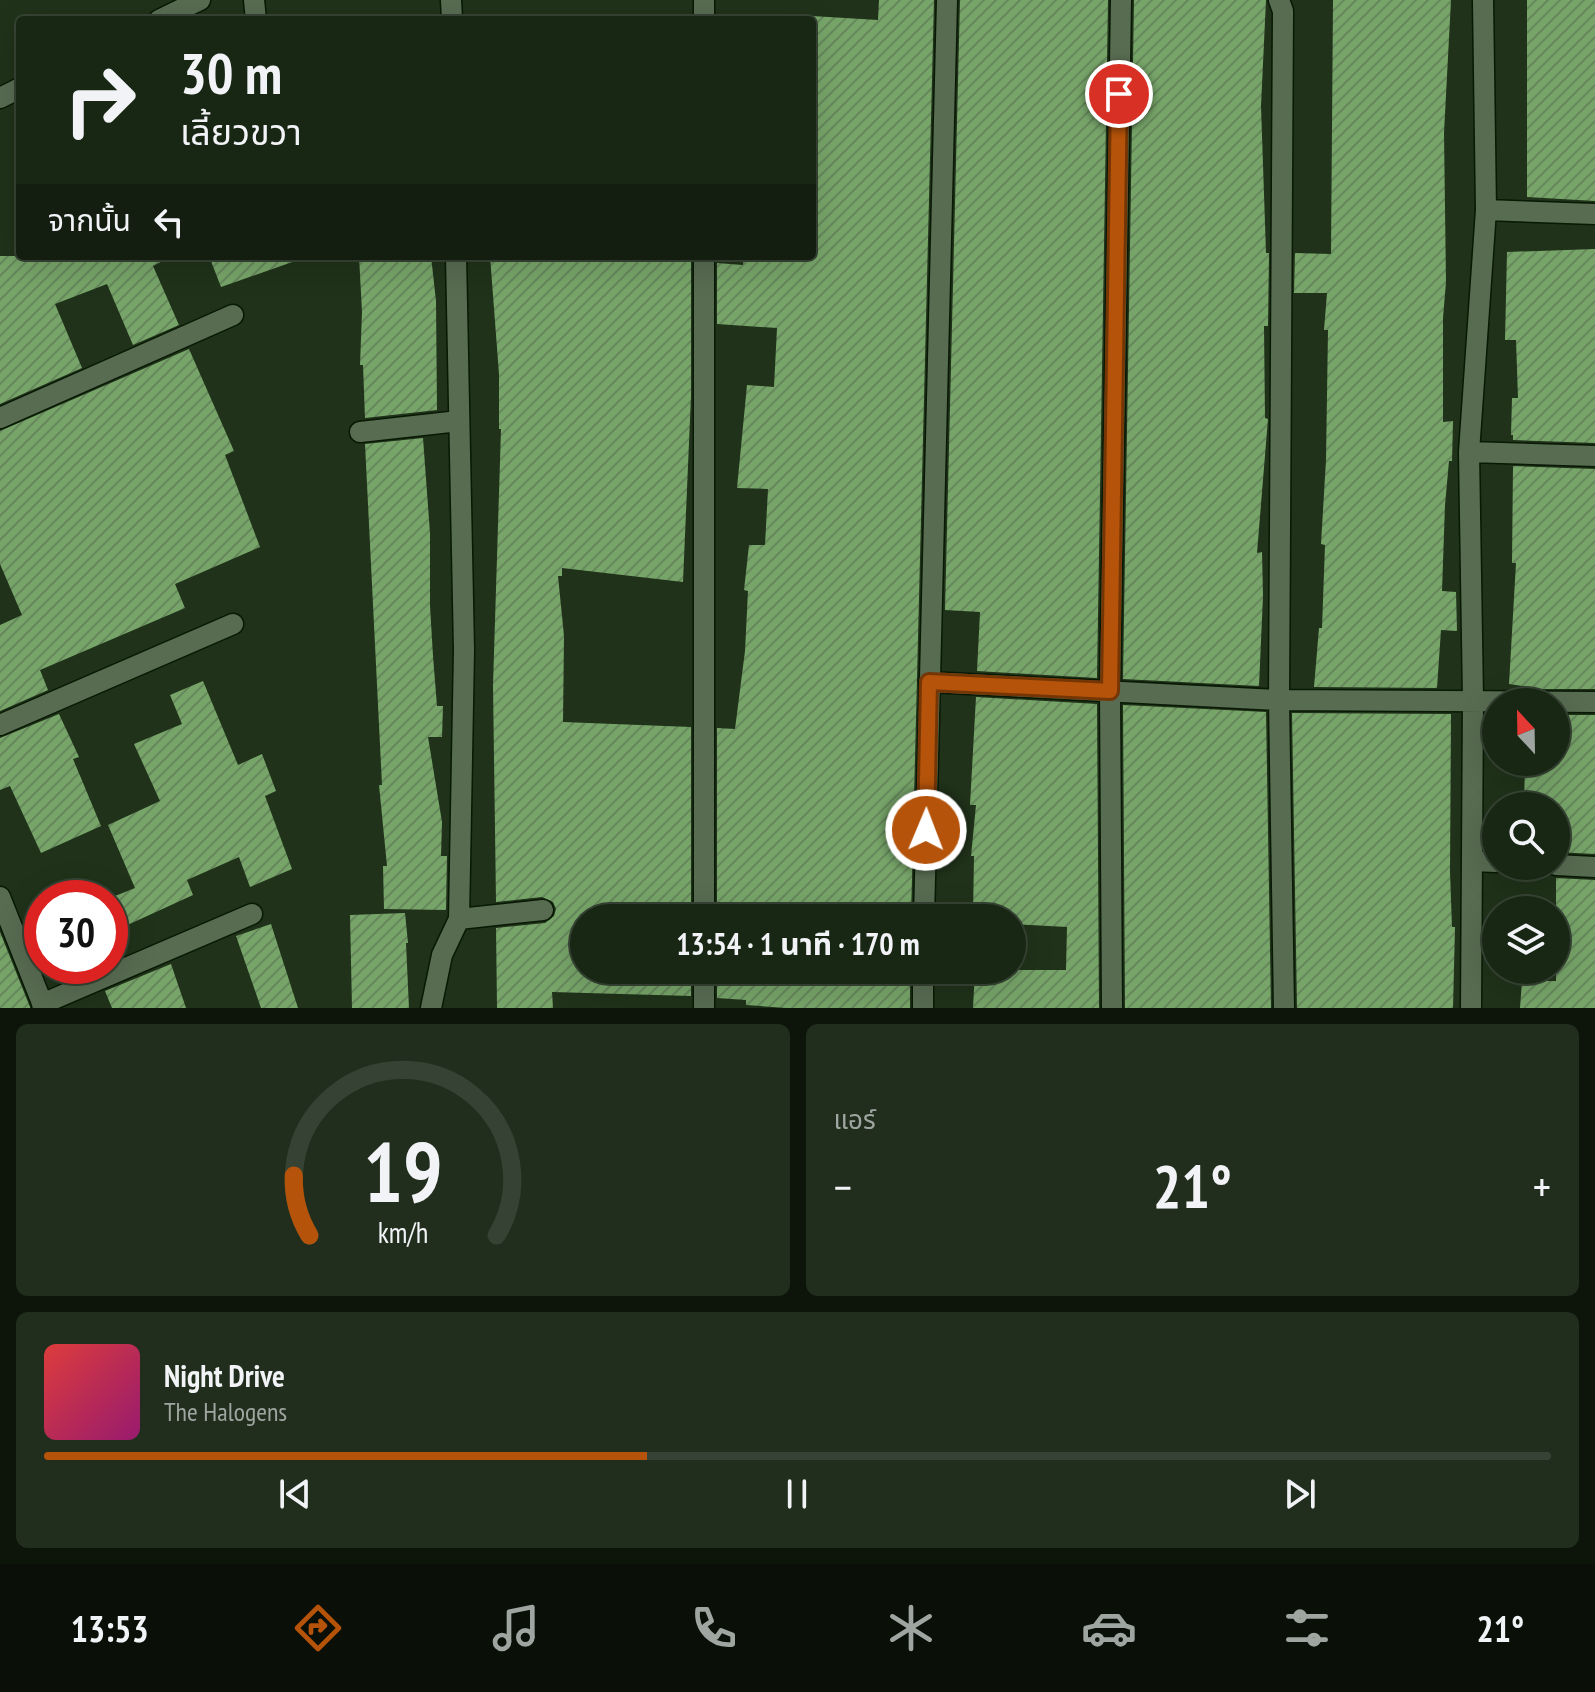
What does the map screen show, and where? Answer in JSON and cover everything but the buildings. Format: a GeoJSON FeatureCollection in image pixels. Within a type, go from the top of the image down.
{"type":"FeatureCollection","features":[{"type":"Feature","properties":{"kind":"street"},"geometry":{"type":"LineString","coordinates":[[167,16],[200,0]]}},
{"type":"Feature","properties":{"kind":"street"},"geometry":{"type":"LineString","coordinates":[[924,904],[947,0]]}},
{"type":"Feature","properties":{"kind":"street"},"geometry":{"type":"LineString","coordinates":[[1112,1008],[1110,691],[1121,0]]}},
{"type":"Feature","properties":{"kind":"street"},"geometry":{"type":"LineString","coordinates":[[1279,0],[1283,11],[1279,700],[1284,1008]]}},
{"type":"Feature","properties":{"kind":"street"},"geometry":{"type":"LineString","coordinates":[[1471,1008],[1473,699],[1469,452],[1486,210],[1483,0]]}},
{"type":"Feature","properties":{"kind":"street"},"geometry":{"type":"LineString","coordinates":[[1486,210],[1595,214]]}},
{"type":"Feature","properties":{"kind":"street"},"geometry":{"type":"LineString","coordinates":[[431,1008],[442,955],[459,919],[464,650],[456,260]]}},
{"type":"Feature","properties":{"kind":"street"},"geometry":{"type":"LineString","coordinates":[[704,260],[704,904]]}},
{"type":"Feature","properties":{"kind":"street"},"geometry":{"type":"LineString","coordinates":[[0,418],[233,315]]}},
{"type":"Feature","properties":{"kind":"street"},"geometry":{"type":"LineString","coordinates":[[360,432],[459,421]]}},
{"type":"Feature","properties":{"kind":"street"},"geometry":{"type":"LineString","coordinates":[[1469,452],[1595,456]]}},
{"type":"Feature","properties":{"kind":"street"},"geometry":{"type":"LineString","coordinates":[[0,725],[233,624]]}},
{"type":"Feature","properties":{"kind":"street"},"geometry":{"type":"LineString","coordinates":[[929,682],[1279,700],[1595,702]]}},
{"type":"Feature","properties":{"kind":"street"},"geometry":{"type":"LineString","coordinates":[[1473,861],[1482,861]]}},
{"type":"Feature","properties":{"kind":"street"},"geometry":{"type":"LineString","coordinates":[[1570,866],[1595,867]]}},
{"type":"Feature","properties":{"kind":"street"},"geometry":{"type":"LineString","coordinates":[[0,897],[43,1006],[252,914]]}},
{"type":"Feature","properties":{"kind":"street"},"geometry":{"type":"LineString","coordinates":[[459,919],[543,910]]}},
{"type":"Feature","properties":{"kind":"street"},"geometry":{"type":"LineString","coordinates":[[704,984],[704,1008]]}},
{"type":"Feature","properties":{"kind":"street"},"geometry":{"type":"LineString","coordinates":[[923,984],[923,1008]]}},
{"type":"Feature","properties":{"kind":"route"},"geometry":{"type":"LineString","coordinates":[[926,830],[929,682],[1110,691],[1119,94]]}}]}
